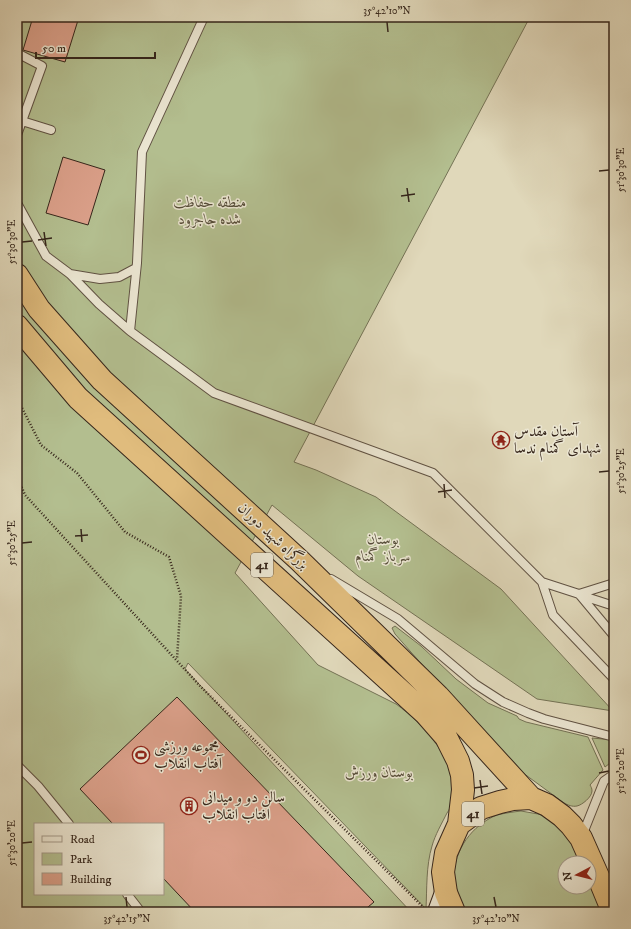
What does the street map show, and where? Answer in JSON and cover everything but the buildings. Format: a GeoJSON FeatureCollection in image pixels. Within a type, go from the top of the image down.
{"type":"FeatureCollection","features":[{"type":"Feature","properties":{"kind":"highway","name":"بزرگراه شهید دوران"},"geometry":{"type":"LineString","coordinates":[[17,275],[39,309],[102,380],[299,560],[438,696],[531,798]]}},
{"type":"Feature","properties":{"kind":"highway","name":"بزرگراه شهید دوران"},"geometry":{"type":"LineString","coordinates":[[17,326],[78,398],[425,713],[446,737],[458,761],[462,774],[463,790],[459,824]]}},
{"type":"Feature","properties":{"kind":"highway","name":"41"},"geometry":{"type":"LineString","coordinates":[[441,906],[443,872],[446,853],[453,834],[459,824],[481,808],[506,800],[531,798],[547,805],[562,816],[581,838],[602,883],[613,912]]}},
{"type":"Feature","properties":{"kind":"lane"},"geometry":{"type":"LineString","coordinates":[[130,331],[136,268],[142,152],[204,17]]}},
{"type":"Feature","properties":{"kind":"lane"},"geometry":{"type":"LineString","coordinates":[[17,54],[42,66],[17,135]]}},
{"type":"Feature","properties":{"kind":"lane"},"geometry":{"type":"LineString","coordinates":[[22,121],[51,130]]}},
{"type":"Feature","properties":{"kind":"lane"},"geometry":{"type":"LineString","coordinates":[[17,203],[46,256],[70,274],[99,304],[130,331],[214,393],[432,473],[542,582],[614,606]]}},
{"type":"Feature","properties":{"kind":"lane"},"geometry":{"type":"LineString","coordinates":[[70,274],[100,278],[119,277],[136,268]]}},
{"type":"Feature","properties":{"kind":"lane"},"geometry":{"type":"LineString","coordinates":[[299,560],[398,619],[464,675],[503,702],[538,717],[614,737]]}},
{"type":"Feature","properties":{"kind":"lane"},"geometry":{"type":"LineString","coordinates":[[542,582],[553,615],[614,679]]}},
{"type":"Feature","properties":{"kind":"lane"},"geometry":{"type":"LineString","coordinates":[[579,594],[614,583]]}},
{"type":"Feature","properties":{"kind":"lane"},"geometry":{"type":"LineString","coordinates":[[579,594],[614,636]]}},
{"type":"Feature","properties":{"kind":"lane"},"geometry":{"type":"LineString","coordinates":[[17,765],[38,786],[68,823]]}},
{"type":"Feature","properties":{"kind":"lane"},"geometry":{"type":"LineString","coordinates":[[581,838],[604,781],[614,774]]}},
{"type":"Feature","properties":{"kind":"lane"},"geometry":{"type":"LineString","coordinates":[[128,895],[141,912]]}},
{"type":"Feature","properties":{"kind":"path"},"geometry":{"type":"LineString","coordinates":[[17,405],[22,408],[41,445],[77,472],[125,532],[169,557],[181,596],[177,660]]}},
{"type":"Feature","properties":{"kind":"path"},"geometry":{"type":"LineString","coordinates":[[17,476],[25,495],[200,686],[441,906]]}},
{"type":"Feature","properties":{"kind":"green space","name":"منطقه حفاظت شده جاجرود"},"geometry":{"type":"Polygon","coordinates":[[[17,17],[530,17],[294,462],[316,470],[376,497],[501,589],[613,711],[537,699],[358,576],[272,505],[235,573],[318,665],[396,704],[418,723],[429,735],[446,761],[451,775],[453,790],[451,806],[433,842],[430,854],[427,877],[426,909],[188,663],[185,669],[411,912],[17,912],[17,17]]]}},
{"type":"Feature","properties":{"kind":"green space"},"geometry":{"type":"Polygon","coordinates":[[[395,626],[421,646],[456,679],[488,703],[517,716],[519,719],[526,722],[588,737],[603,770],[590,785],[592,788],[592,793],[589,798],[577,806],[564,803],[519,770],[395,634],[392,628],[395,626]]]}},
{"type":"Feature","properties":{"kind":"green space"},"geometry":{"type":"Polygon","coordinates":[[[592,738],[614,740],[614,760],[605,767],[592,738]]]}},
{"type":"Feature","properties":{"kind":"green space"},"geometry":{"type":"Polygon","coordinates":[[[521,811],[538,814],[547,817],[554,822],[573,843],[578,855],[557,855],[557,895],[595,895],[602,912],[465,912],[457,895],[454,882],[457,857],[461,848],[472,832],[488,819],[506,813],[521,811]]]}},
{"type":"Feature","properties":{"kind":"place","name":"آستان مقدس شهدای گمنام ندسا"},"geometry":{"type":"Point","coordinates":[501,440]}},
{"type":"Feature","properties":{"kind":"place","name":"مجموعه ورزشی آفتاب انقلاب"},"geometry":{"type":"Point","coordinates":[141,755]}},
{"type":"Feature","properties":{"kind":"place","name":"سالن دو و میدانی افتاب انقلاب"},"geometry":{"type":"Point","coordinates":[189,806]}},
{"type":"Feature","properties":{"kind":"park label","name":"بوستان سرباز گمنام"},"geometry":{"type":"Point","coordinates":[383,548]}},
{"type":"Feature","properties":{"kind":"park label","name":"بوستان ورزش"},"geometry":{"type":"Point","coordinates":[379,772]}}]}
